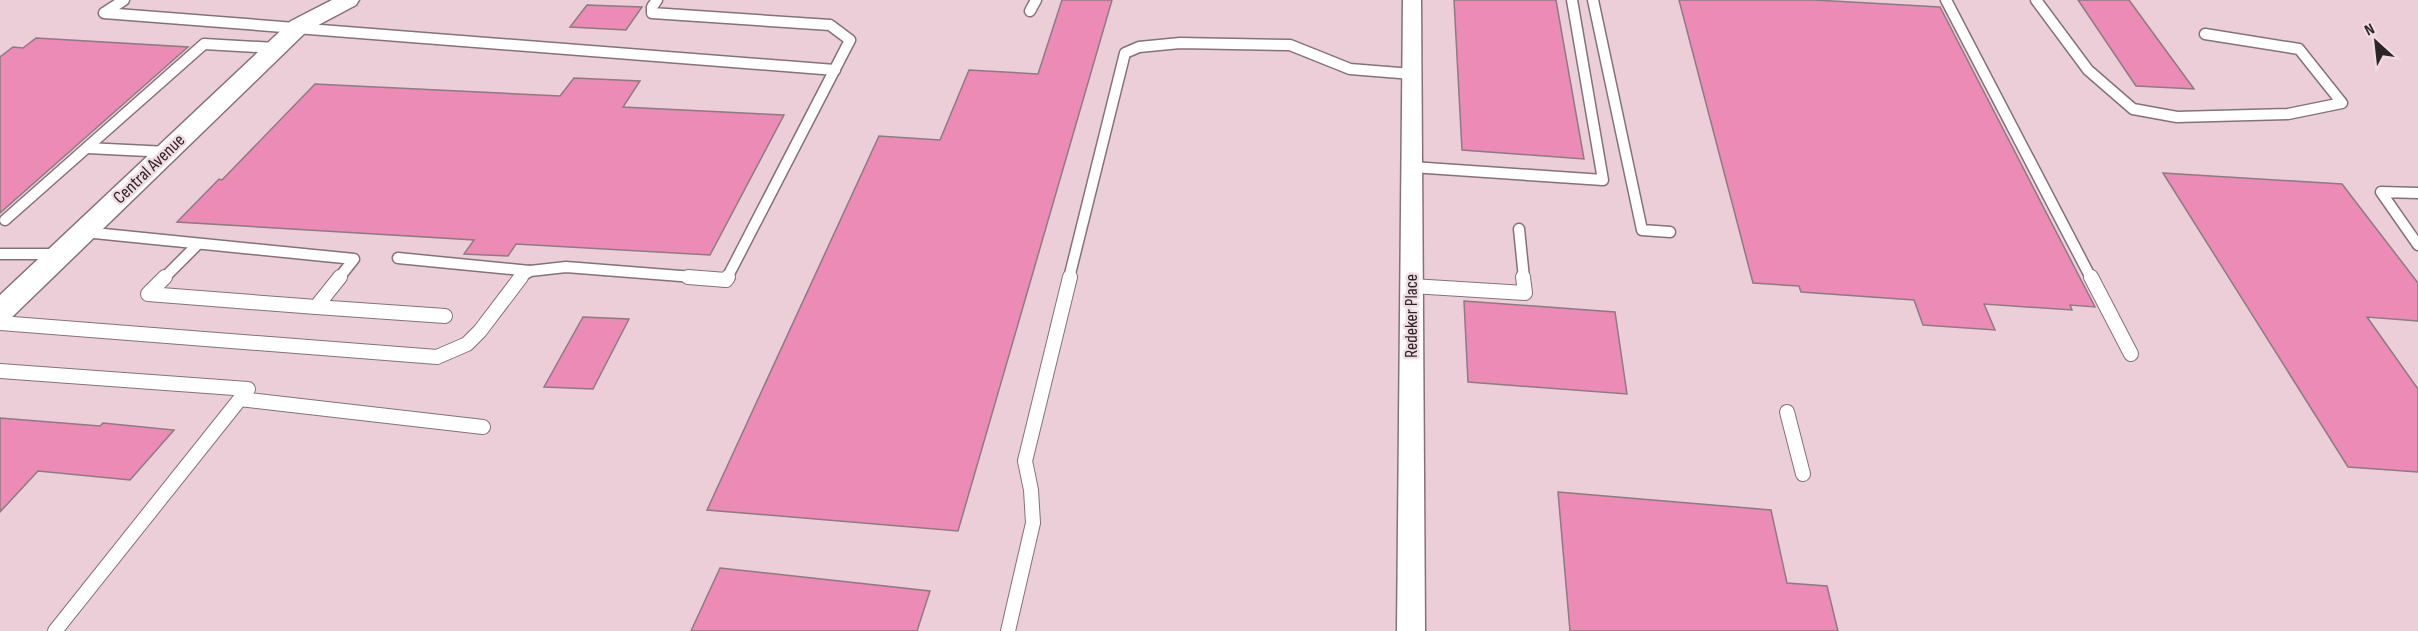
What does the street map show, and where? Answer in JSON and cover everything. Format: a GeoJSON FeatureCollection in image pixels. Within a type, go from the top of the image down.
{"type":"FeatureCollection","features":[{"type":"Feature","properties":{"kind":"street","name":"Central Avenue"},"geometry":{"type":"LineString","coordinates":[[0,312],[298,26],[312,0]]}},
{"type":"Feature","properties":{"kind":"street","name":"Central Avenue"},"geometry":{"type":"LineString","coordinates":[[298,26],[348,0]]}},
{"type":"Feature","properties":{"kind":"street","name":"Redeker Place"},"geometry":{"type":"LineString","coordinates":[[1411,631],[1412,0]]}},
{"type":"Feature","properties":{"kind":"lane"},"geometry":{"type":"LineString","coordinates":[[124,0],[104,13],[298,26],[836,70]]}},
{"type":"Feature","properties":{"kind":"lane"},"geometry":{"type":"LineString","coordinates":[[398,258],[530,271],[566,267],[726,280],[850,40],[830,25],[652,13],[652,7],[657,0]]}},
{"type":"Feature","properties":{"kind":"lane"},"geometry":{"type":"LineString","coordinates":[[1030,11],[1036,0]]}},
{"type":"Feature","properties":{"kind":"lane"},"geometry":{"type":"LineString","coordinates":[[1412,167],[1603,180],[1572,0]]}},
{"type":"Feature","properties":{"kind":"lane"},"geometry":{"type":"LineString","coordinates":[[1593,0],[1642,230],[1670,232]]}},
{"type":"Feature","properties":{"kind":"lane"},"geometry":{"type":"LineString","coordinates":[[1946,0],[2131,354]]}},
{"type":"Feature","properties":{"kind":"lane"},"geometry":{"type":"LineString","coordinates":[[2036,0],[2088,70],[2133,109],[2177,117],[2255,115],[2288,114],[2342,103],[2299,49],[2205,34]]}},
{"type":"Feature","properties":{"kind":"lane"},"geometry":{"type":"LineString","coordinates":[[1008,631],[1033,523],[1031,490],[1025,461],[1027,450],[1125,53],[1142,46],[1184,43],[1290,45],[1350,69],[1412,74]]}},
{"type":"Feature","properties":{"kind":"lane"},"geometry":{"type":"LineString","coordinates":[[5,220],[204,44],[276,48]]}},
{"type":"Feature","properties":{"kind":"lane"},"geometry":{"type":"LineString","coordinates":[[87,148],[168,152]]}},
{"type":"Feature","properties":{"kind":"lane"},"geometry":{"type":"LineString","coordinates":[[2418,193],[2381,192],[2418,245]]}},
{"type":"Feature","properties":{"kind":"lane"},"geometry":{"type":"LineString","coordinates":[[1412,286],[1525,292],[1519,229]]}},
{"type":"Feature","properties":{"kind":"lane"},"geometry":{"type":"LineString","coordinates":[[84,232],[354,259],[316,307]]}},
{"type":"Feature","properties":{"kind":"lane"},"geometry":{"type":"LineString","coordinates":[[198,244],[148,294],[446,316]]}},
{"type":"Feature","properties":{"kind":"lane"},"geometry":{"type":"LineString","coordinates":[[0,254],[61,254]]}},
{"type":"Feature","properties":{"kind":"lane"},"geometry":{"type":"LineString","coordinates":[[0,323],[423,358],[437,357],[467,344],[480,331],[517,280],[530,271]]}},
{"type":"Feature","properties":{"kind":"lane"},"geometry":{"type":"LineString","coordinates":[[0,371],[248,389],[55,631]]}},
{"type":"Feature","properties":{"kind":"lane"},"geometry":{"type":"LineString","coordinates":[[240,399],[483,427]]}},
{"type":"Feature","properties":{"kind":"lane"},"geometry":{"type":"LineString","coordinates":[[1787,412],[1803,474]]}},
{"type":"Feature","properties":{"kind":"shaded area"},"geometry":{"type":"Polygon","coordinates":[[[0,0],[2418,0],[2418,631],[0,631],[0,0]]]}},
{"type":"Feature","properties":{"kind":"building"},"geometry":{"type":"Polygon","coordinates":[[[1062,0],[1112,0],[958,531],[707,510],[879,136],[940,140],[969,70],[1038,74],[1062,0]]]}},
{"type":"Feature","properties":{"kind":"building"},"geometry":{"type":"Polygon","coordinates":[[[1454,0],[1556,0],[1584,159],[1462,150],[1454,0]]]}},
{"type":"Feature","properties":{"kind":"building"},"geometry":{"type":"Polygon","coordinates":[[[1679,0],[1815,0],[1940,7],[2095,307],[2070,305],[2072,310],[1984,304],[1995,330],[1923,325],[1914,300],[1801,292],[1799,286],[1753,283],[1679,0]]]}},
{"type":"Feature","properties":{"kind":"building"},"geometry":{"type":"Polygon","coordinates":[[[2078,0],[2129,0],[2194,89],[2136,86],[2078,0]]]}},
{"type":"Feature","properties":{"kind":"building"},"geometry":{"type":"Polygon","coordinates":[[[587,5],[642,7],[626,30],[570,27],[587,5]]]}},
{"type":"Feature","properties":{"kind":"building"},"geometry":{"type":"Polygon","coordinates":[[[36,38],[188,47],[0,213],[0,57],[13,47],[23,48],[36,38]]]}},
{"type":"Feature","properties":{"kind":"building"},"geometry":{"type":"Polygon","coordinates":[[[574,78],[640,81],[623,107],[784,115],[710,255],[516,244],[508,256],[464,254],[474,240],[177,222],[219,179],[222,180],[315,84],[560,96],[574,78]]]}},
{"type":"Feature","properties":{"kind":"building"},"geometry":{"type":"Polygon","coordinates":[[[2163,173],[2342,184],[2418,283],[2418,321],[2367,317],[2418,389],[2418,472],[2348,467],[2163,173]]]}},
{"type":"Feature","properties":{"kind":"building"},"geometry":{"type":"Polygon","coordinates":[[[1464,301],[1615,312],[1627,394],[1468,382],[1464,301]]]}},
{"type":"Feature","properties":{"kind":"building"},"geometry":{"type":"Polygon","coordinates":[[[583,317],[629,319],[593,389],[544,387],[583,317]]]}},
{"type":"Feature","properties":{"kind":"building"},"geometry":{"type":"Polygon","coordinates":[[[0,418],[100,426],[103,423],[174,430],[130,480],[38,471],[0,512],[0,418]]]}},
{"type":"Feature","properties":{"kind":"building"},"geometry":{"type":"Polygon","coordinates":[[[1558,492],[1771,510],[1787,583],[1827,586],[1838,631],[1570,631],[1558,492]]]}},
{"type":"Feature","properties":{"kind":"building"},"geometry":{"type":"Polygon","coordinates":[[[720,568],[930,591],[917,631],[691,631],[720,568]]]}}]}
